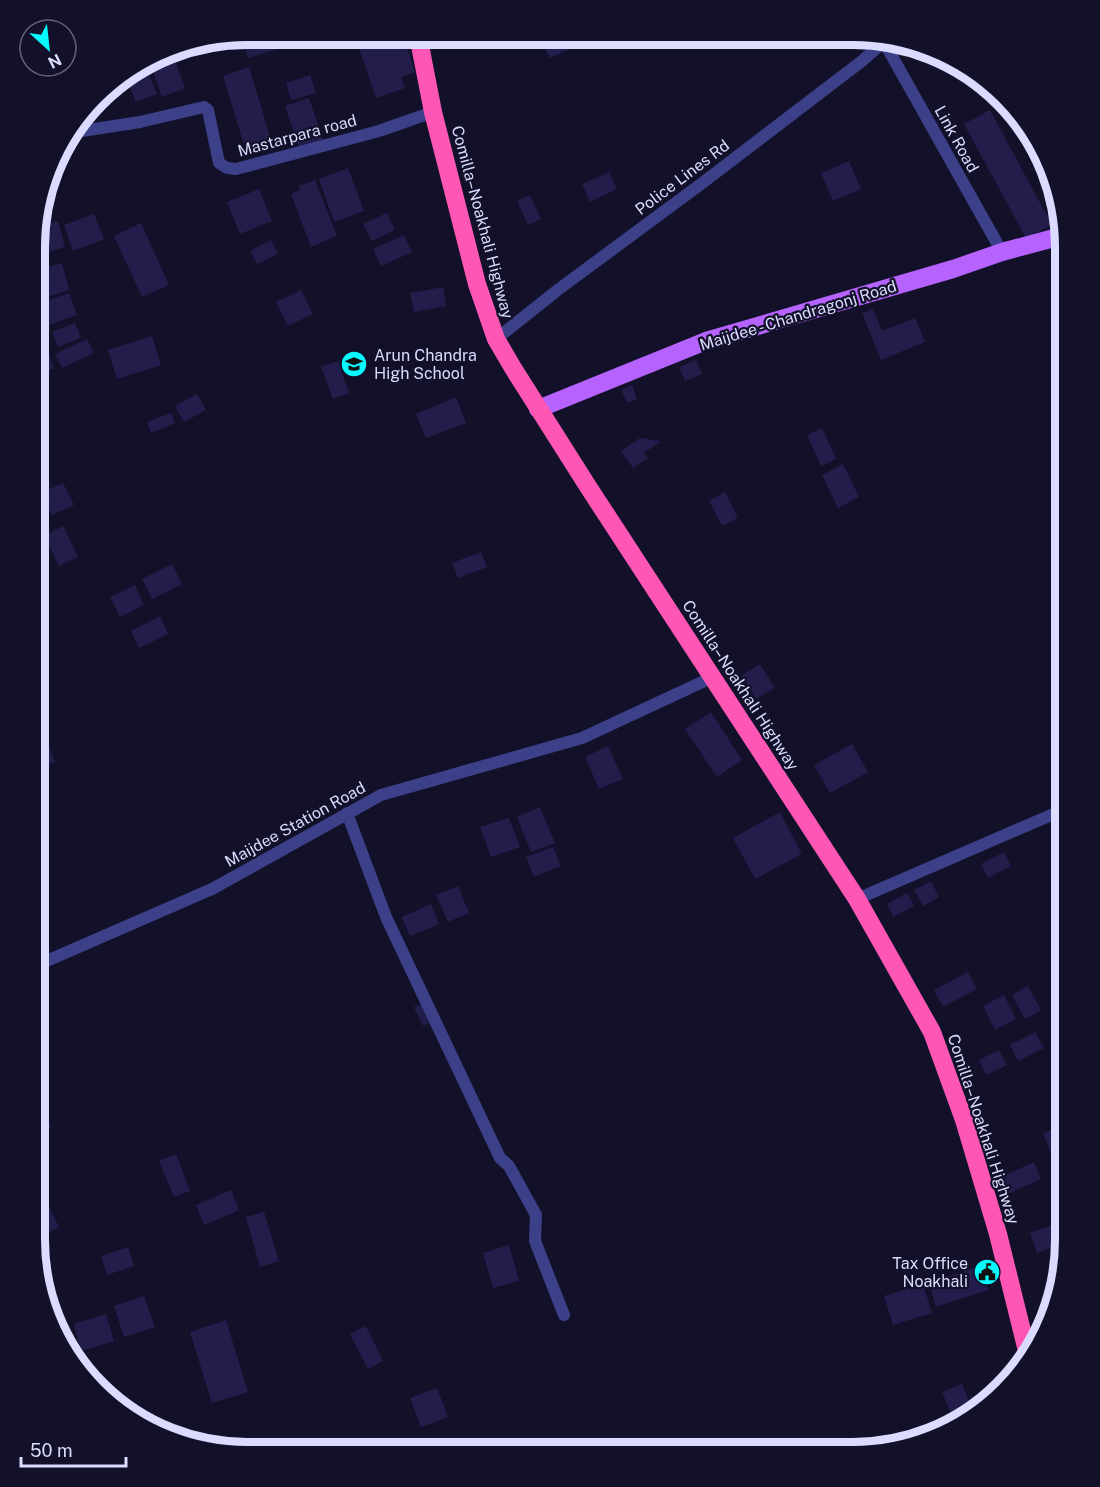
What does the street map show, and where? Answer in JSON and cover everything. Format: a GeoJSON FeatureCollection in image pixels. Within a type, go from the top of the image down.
{"type":"FeatureCollection","features":[{"type":"Feature","properties":{"kind":"highway","name":"Comilla–Noakhali Highway"},"geometry":{"type":"LineString","coordinates":[[420,45],[434,112],[477,284],[496,339],[538,409],[857,899],[932,1032],[951,1083],[998,1234],[1025,1344]]}},
{"type":"Feature","properties":{"kind":"main road","name":"Maijdee - Chandragonj Road"},"geometry":{"type":"LineString","coordinates":[[538,409],[706,341],[953,269],[1054,237]]}},
{"type":"Feature","properties":{"kind":"street","name":"Police Lines Rd"},"geometry":{"type":"LineString","coordinates":[[496,339],[559,288],[701,184],[878,47]]}},
{"type":"Feature","properties":{"kind":"street","name":"Link Road"},"geometry":{"type":"LineString","coordinates":[[891,49],[1002,252]]}},
{"type":"Feature","properties":{"kind":"street","name":"Mastarpara road"},"geometry":{"type":"LineString","coordinates":[[82,131],[140,122],[204,107],[208,111],[219,163],[227,168],[236,169],[378,131],[434,112]]}},
{"type":"Feature","properties":{"kind":"street","name":"Maijdee Station Road"},"geometry":{"type":"LineString","coordinates":[[45,962],[212,889],[381,795],[582,738],[713,677]]}},
{"type":"Feature","properties":{"kind":"street"},"geometry":{"type":"LineString","coordinates":[[347,813],[386,917],[500,1158],[509,1166],[536,1215],[535,1241],[564,1315]]}},
{"type":"Feature","properties":{"kind":"street"},"geometry":{"type":"LineString","coordinates":[[857,899],[1055,813]]}},
{"type":"Feature","properties":{"kind":"building"},"geometry":{"type":"Polygon","coordinates":[[[244,45],[282,45],[283,47],[248,58],[244,45]]]}},
{"type":"Feature","properties":{"kind":"building"},"geometry":{"type":"Polygon","coordinates":[[[358,45],[406,45],[415,72],[401,77],[405,88],[376,98],[358,45]]]}},
{"type":"Feature","properties":{"kind":"building"},"geometry":{"type":"Polygon","coordinates":[[[543,45],[578,45],[550,58],[543,45]]]}},
{"type":"Feature","properties":{"kind":"building"},"geometry":{"type":"Polygon","coordinates":[[[175,61],[185,88],[162,97],[152,69],[175,61]]]}},
{"type":"Feature","properties":{"kind":"building"},"geometry":{"type":"Polygon","coordinates":[[[249,67],[271,140],[245,148],[223,76],[249,67]]]}},
{"type":"Feature","properties":{"kind":"building"},"geometry":{"type":"Polygon","coordinates":[[[148,72],[157,94],[136,102],[129,84],[148,72]]]}},
{"type":"Feature","properties":{"kind":"building"},"geometry":{"type":"Polygon","coordinates":[[[310,75],[316,93],[291,100],[286,83],[310,75]]]}},
{"type":"Feature","properties":{"kind":"building"},"geometry":{"type":"Polygon","coordinates":[[[119,91],[121,96],[108,101],[119,91]]]}},
{"type":"Feature","properties":{"kind":"building"},"geometry":{"type":"Polygon","coordinates":[[[309,98],[323,140],[299,148],[285,106],[309,98]]]}},
{"type":"Feature","properties":{"kind":"building"},"geometry":{"type":"Polygon","coordinates":[[[102,106],[104,111],[95,114],[102,106]]]}},
{"type":"Feature","properties":{"kind":"building"},"geometry":{"type":"Polygon","coordinates":[[[990,110],[1052,225],[1026,238],[964,124],[990,110]]]}},
{"type":"Feature","properties":{"kind":"building"},"geometry":{"type":"Polygon","coordinates":[[[849,161],[861,189],[833,201],[821,173],[849,161]]]}},
{"type":"Feature","properties":{"kind":"building"},"geometry":{"type":"Polygon","coordinates":[[[348,168],[364,211],[334,222],[319,179],[348,168]]]}},
{"type":"Feature","properties":{"kind":"building"},"geometry":{"type":"Polygon","coordinates":[[[609,172],[617,189],[590,202],[582,184],[609,172]]]}},
{"type":"Feature","properties":{"kind":"building"},"geometry":{"type":"Polygon","coordinates":[[[315,180],[337,236],[311,247],[291,194],[300,190],[299,186],[315,180]]]}},
{"type":"Feature","properties":{"kind":"building"},"geometry":{"type":"Polygon","coordinates":[[[259,189],[272,221],[240,234],[227,202],[259,189]]]}},
{"type":"Feature","properties":{"kind":"building"},"geometry":{"type":"Polygon","coordinates":[[[530,195],[541,219],[528,225],[517,201],[530,195]]]}},
{"type":"Feature","properties":{"kind":"building"},"geometry":{"type":"Polygon","coordinates":[[[387,213],[395,230],[372,241],[363,224],[387,213]]]}},
{"type":"Feature","properties":{"kind":"building"},"geometry":{"type":"Polygon","coordinates":[[[94,214],[104,239],[73,251],[64,225],[94,214]]]}},
{"type":"Feature","properties":{"kind":"building"},"geometry":{"type":"Polygon","coordinates":[[[58,221],[65,247],[45,253],[47,225],[58,221]]]}},
{"type":"Feature","properties":{"kind":"building"},"geometry":{"type":"Polygon","coordinates":[[[141,223],[169,285],[142,297],[114,236],[141,223]]]}},
{"type":"Feature","properties":{"kind":"building"},"geometry":{"type":"Polygon","coordinates":[[[404,235],[412,252],[381,266],[373,249],[404,235]]]}},
{"type":"Feature","properties":{"kind":"building"},"geometry":{"type":"Polygon","coordinates":[[[271,240],[278,254],[257,264],[250,251],[271,240]]]}},
{"type":"Feature","properties":{"kind":"building"},"geometry":{"type":"Polygon","coordinates":[[[62,263],[69,290],[45,297],[45,268],[62,263]]]}},
{"type":"Feature","properties":{"kind":"building"},"geometry":{"type":"Polygon","coordinates":[[[443,287],[446,306],[414,312],[410,293],[443,287]]]}},
{"type":"Feature","properties":{"kind":"building"},"geometry":{"type":"Polygon","coordinates":[[[301,290],[313,314],[288,326],[276,302],[301,290]]]}},
{"type":"Feature","properties":{"kind":"building"},"geometry":{"type":"Polygon","coordinates":[[[69,293],[77,315],[46,326],[45,302],[69,293]]]}},
{"type":"Feature","properties":{"kind":"building"},"geometry":{"type":"Polygon","coordinates":[[[873,309],[882,331],[915,318],[925,342],[881,360],[862,313],[873,309]]]}},
{"type":"Feature","properties":{"kind":"building"},"geometry":{"type":"Polygon","coordinates":[[[75,323],[81,338],[58,347],[52,332],[75,323]]]}},
{"type":"Feature","properties":{"kind":"building"},"geometry":{"type":"Polygon","coordinates":[[[152,336],[161,365],[117,379],[108,350],[152,336]]]}},
{"type":"Feature","properties":{"kind":"building"},"geometry":{"type":"Polygon","coordinates":[[[87,339],[94,353],[62,368],[55,354],[87,339]]]}},
{"type":"Feature","properties":{"kind":"building"},"geometry":{"type":"Polygon","coordinates":[[[45,347],[54,368],[45,372],[45,347]]]}},
{"type":"Feature","properties":{"kind":"building"},"geometry":{"type":"Polygon","coordinates":[[[696,360],[702,374],[685,381],[679,367],[696,360]]]}},
{"type":"Feature","properties":{"kind":"building"},"geometry":{"type":"Polygon","coordinates":[[[338,361],[349,393],[333,399],[321,367],[338,361]]]}},
{"type":"Feature","properties":{"kind":"building"},"geometry":{"type":"Polygon","coordinates":[[[632,385],[637,399],[627,403],[621,390],[632,385]]]}},
{"type":"Feature","properties":{"kind":"building"},"geometry":{"type":"Polygon","coordinates":[[[197,394],[206,410],[184,422],[175,406],[197,394]]]}},
{"type":"Feature","properties":{"kind":"building"},"geometry":{"type":"Polygon","coordinates":[[[456,397],[466,423],[426,438],[416,414],[456,397]]]}},
{"type":"Feature","properties":{"kind":"building"},"geometry":{"type":"Polygon","coordinates":[[[171,413],[175,423],[151,433],[147,422],[171,413]]]}},
{"type":"Feature","properties":{"kind":"building"},"geometry":{"type":"Polygon","coordinates":[[[822,428],[836,459],[821,466],[807,435],[822,428]]]}},
{"type":"Feature","properties":{"kind":"building"},"geometry":{"type":"Polygon","coordinates":[[[640,438],[661,441],[644,453],[648,458],[633,468],[621,451],[640,438]]]}},
{"type":"Feature","properties":{"kind":"building"},"geometry":{"type":"Polygon","coordinates":[[[843,464],[859,497],[838,508],[822,475],[843,464]]]}},
{"type":"Feature","properties":{"kind":"building"},"geometry":{"type":"Polygon","coordinates":[[[63,483],[74,505],[52,515],[45,501],[45,491],[63,483]]]}},
{"type":"Feature","properties":{"kind":"building"},"geometry":{"type":"Polygon","coordinates":[[[725,492],[738,518],[722,526],[709,501],[725,492]]]}},
{"type":"Feature","properties":{"kind":"building"},"geometry":{"type":"Polygon","coordinates":[[[63,526],[78,557],[59,566],[45,535],[63,526]]]}},
{"type":"Feature","properties":{"kind":"building"},"geometry":{"type":"Polygon","coordinates":[[[481,552],[487,567],[458,578],[452,563],[481,552]]]}},
{"type":"Feature","properties":{"kind":"building"},"geometry":{"type":"Polygon","coordinates":[[[172,564],[182,584],[152,599],[142,579],[172,564]]]}},
{"type":"Feature","properties":{"kind":"building"},"geometry":{"type":"Polygon","coordinates":[[[135,585],[144,605],[120,617],[110,597],[135,585]]]}},
{"type":"Feature","properties":{"kind":"building"},"geometry":{"type":"Polygon","coordinates":[[[160,616],[168,634],[139,648],[131,631],[160,616]]]}},
{"type":"Feature","properties":{"kind":"building"},"geometry":{"type":"Polygon","coordinates":[[[760,664],[775,688],[756,699],[742,675],[760,664]]]}},
{"type":"Feature","properties":{"kind":"building"},"geometry":{"type":"Polygon","coordinates":[[[711,712],[742,760],[717,777],[685,729],[711,712]]]}},
{"type":"Feature","properties":{"kind":"building"},"geometry":{"type":"Polygon","coordinates":[[[45,737],[55,762],[45,766],[45,737]]]}},
{"type":"Feature","properties":{"kind":"building"},"geometry":{"type":"Polygon","coordinates":[[[852,744],[868,772],[830,793],[814,765],[852,744]]]}},
{"type":"Feature","properties":{"kind":"building"},"geometry":{"type":"Polygon","coordinates":[[[608,746],[623,779],[599,789],[585,757],[608,746]]]}},
{"type":"Feature","properties":{"kind":"building"},"geometry":{"type":"Polygon","coordinates":[[[540,807],[555,843],[531,852],[517,817],[540,807]]]}},
{"type":"Feature","properties":{"kind":"building"},"geometry":{"type":"Polygon","coordinates":[[[780,812],[802,854],[755,879],[733,838],[780,812]]]}},
{"type":"Feature","properties":{"kind":"building"},"geometry":{"type":"Polygon","coordinates":[[[509,818],[520,847],[491,857],[480,827],[509,818]]]}},
{"type":"Feature","properties":{"kind":"building"},"geometry":{"type":"Polygon","coordinates":[[[553,847],[561,866],[534,877],[526,857],[553,847]]]}},
{"type":"Feature","properties":{"kind":"building"},"geometry":{"type":"Polygon","coordinates":[[[1004,852],[1011,866],[988,878],[981,864],[1004,852]]]}},
{"type":"Feature","properties":{"kind":"building"},"geometry":{"type":"Polygon","coordinates":[[[931,881],[939,897],[923,906],[914,890],[931,881]]]}},
{"type":"Feature","properties":{"kind":"building"},"geometry":{"type":"Polygon","coordinates":[[[458,886],[469,913],[448,922],[436,895],[458,886]]]}},
{"type":"Feature","properties":{"kind":"building"},"geometry":{"type":"Polygon","coordinates":[[[907,893],[914,906],[893,917],[887,904],[907,893]]]}},
{"type":"Feature","properties":{"kind":"building"},"geometry":{"type":"Polygon","coordinates":[[[431,904],[439,924],[410,936],[402,917],[431,904]]]}},
{"type":"Feature","properties":{"kind":"building"},"geometry":{"type":"Polygon","coordinates":[[[968,972],[977,989],[943,1007],[934,990],[968,972]]]}},
{"type":"Feature","properties":{"kind":"building"},"geometry":{"type":"Polygon","coordinates":[[[1028,986],[1041,1010],[1025,1019],[1012,995],[1028,986]]]}},
{"type":"Feature","properties":{"kind":"building"},"geometry":{"type":"Polygon","coordinates":[[[1004,995],[1016,1019],[995,1030],[983,1006],[1004,995]]]}},
{"type":"Feature","properties":{"kind":"building"},"geometry":{"type":"Polygon","coordinates":[[[427,1002],[435,1021],[423,1026],[414,1007],[427,1002]]]}},
{"type":"Feature","properties":{"kind":"building"},"geometry":{"type":"Polygon","coordinates":[[[1035,1032],[1044,1048],[1018,1061],[1010,1045],[1035,1032]]]}},
{"type":"Feature","properties":{"kind":"building"},"geometry":{"type":"Polygon","coordinates":[[[999,1050],[1007,1065],[986,1075],[979,1060],[999,1050]]]}},
{"type":"Feature","properties":{"kind":"building"},"geometry":{"type":"Polygon","coordinates":[[[45,1114],[51,1127],[45,1130],[45,1114]]]}},
{"type":"Feature","properties":{"kind":"building"},"geometry":{"type":"Polygon","coordinates":[[[1053,1129],[1055,1153],[1052,1154],[1043,1134],[1053,1129]]]}},
{"type":"Feature","properties":{"kind":"building"},"geometry":{"type":"Polygon","coordinates":[[[176,1154],[190,1191],[174,1197],[159,1161],[176,1154]]]}},
{"type":"Feature","properties":{"kind":"building"},"geometry":{"type":"Polygon","coordinates":[[[1034,1162],[1041,1179],[1008,1194],[1001,1177],[1034,1162]]]}},
{"type":"Feature","properties":{"kind":"building"},"geometry":{"type":"Polygon","coordinates":[[[231,1190],[239,1210],[204,1225],[196,1205],[231,1190]]]}},
{"type":"Feature","properties":{"kind":"building"},"geometry":{"type":"Polygon","coordinates":[[[48,1205],[59,1227],[45,1234],[45,1207],[48,1205]]]}},
{"type":"Feature","properties":{"kind":"building"},"geometry":{"type":"Polygon","coordinates":[[[264,1212],[279,1261],[260,1267],[246,1217],[264,1212]]]}},
{"type":"Feature","properties":{"kind":"building"},"geometry":{"type":"Polygon","coordinates":[[[1055,1224],[1055,1247],[1037,1253],[1030,1233],[1055,1224]]]}},
{"type":"Feature","properties":{"kind":"building"},"geometry":{"type":"Polygon","coordinates":[[[509,1245],[519,1281],[493,1288],[483,1253],[509,1245]]]}},
{"type":"Feature","properties":{"kind":"building"},"geometry":{"type":"Polygon","coordinates":[[[128,1247],[134,1266],[107,1275],[101,1256],[128,1247]]]}},
{"type":"Feature","properties":{"kind":"building"},"geometry":{"type":"Polygon","coordinates":[[[980,1266],[988,1290],[936,1307],[929,1283],[980,1266]]]}},
{"type":"Feature","properties":{"kind":"building"},"geometry":{"type":"Polygon","coordinates":[[[923,1284],[932,1313],[893,1325],[884,1296],[923,1284]]]}},
{"type":"Feature","properties":{"kind":"building"},"geometry":{"type":"Polygon","coordinates":[[[144,1296],[155,1327],[124,1337],[114,1306],[144,1296]]]}},
{"type":"Feature","properties":{"kind":"building"},"geometry":{"type":"Polygon","coordinates":[[[106,1314],[114,1341],[81,1351],[74,1324],[106,1314]]]}},
{"type":"Feature","properties":{"kind":"building"},"geometry":{"type":"Polygon","coordinates":[[[226,1320],[248,1392],[212,1403],[190,1332],[226,1320]]]}},
{"type":"Feature","properties":{"kind":"building"},"geometry":{"type":"Polygon","coordinates":[[[366,1326],[383,1361],[368,1369],[350,1334],[366,1326]]]}},
{"type":"Feature","properties":{"kind":"building"},"geometry":{"type":"Polygon","coordinates":[[[962,1384],[970,1404],[952,1415],[942,1392],[962,1384]]]}},
{"type":"Feature","properties":{"kind":"building"},"geometry":{"type":"Polygon","coordinates":[[[437,1388],[448,1417],[421,1427],[410,1398],[437,1388]]]}},
{"type":"Feature","properties":{"kind":"place","name":"Arun Chandra High School"},"geometry":{"type":"Point","coordinates":[354,364]}},
{"type":"Feature","properties":{"kind":"place","name":"Tax Office Noakhali"},"geometry":{"type":"Point","coordinates":[987,1272]}}]}
